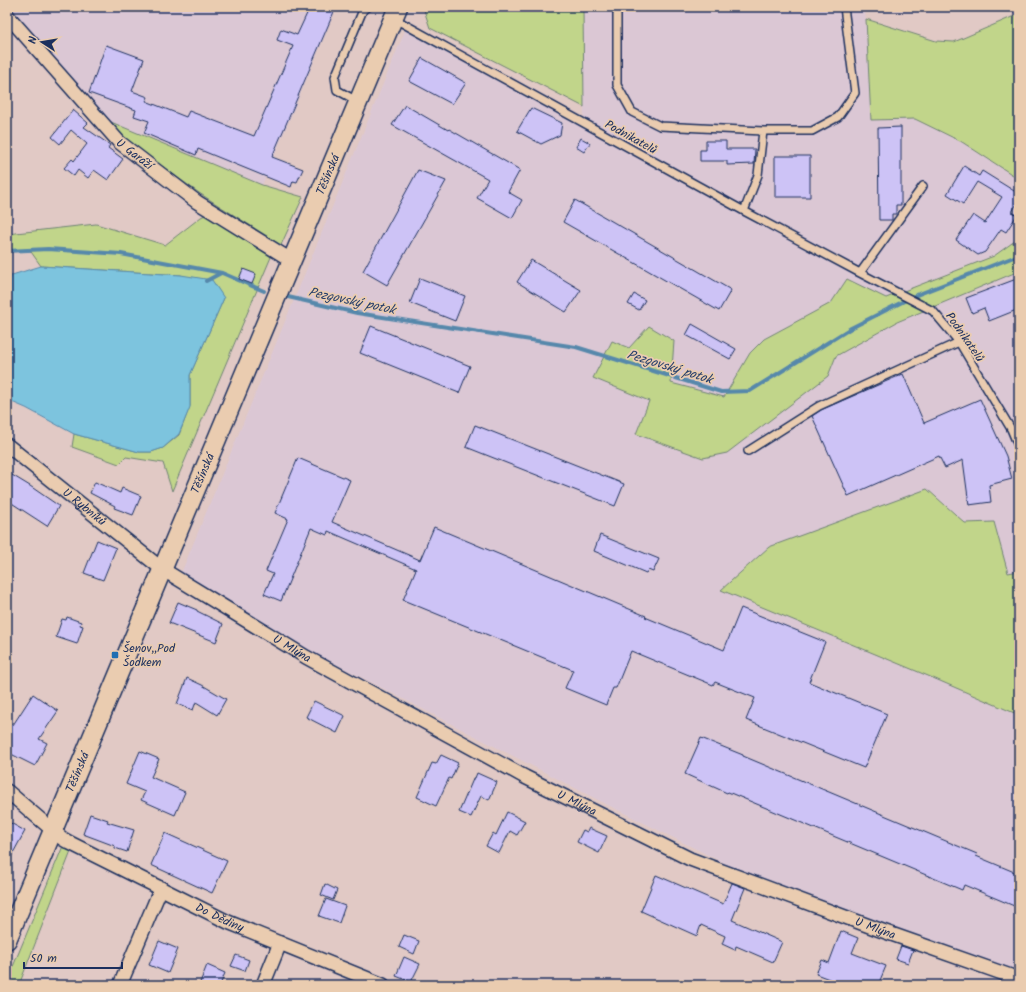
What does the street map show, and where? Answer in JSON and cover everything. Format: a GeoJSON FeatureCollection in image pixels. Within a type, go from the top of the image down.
{"type":"FeatureCollection","features":[{"type":"Feature","properties":{"kind":"main road","name":"Těšínská"},"geometry":{"type":"LineString","coordinates":[[7,940],[395,13]]}},
{"type":"Feature","properties":{"kind":"street","name":"U Garáží"},"geometry":{"type":"LineString","coordinates":[[7,15],[119,142],[197,202],[291,260]]}},
{"type":"Feature","properties":{"kind":"street","name":"U Rybníků"},"geometry":{"type":"LineString","coordinates":[[7,445],[162,569]]}},
{"type":"Feature","properties":{"kind":"street","name":"U Mlýna"},"geometry":{"type":"LineString","coordinates":[[162,569],[313,661],[525,777],[690,859],[880,930],[1019,979]]}},
{"type":"Feature","properties":{"kind":"street","name":"Do Dědiny"},"geometry":{"type":"LineString","coordinates":[[7,791],[63,839],[70,843],[228,922],[383,985]]}},
{"type":"Feature","properties":{"kind":"street"},"geometry":{"type":"LineString","coordinates":[[120,985],[161,888]]}},
{"type":"Feature","properties":{"kind":"street"},"geometry":{"type":"LineString","coordinates":[[263,985],[280,943]]}},
{"type":"Feature","properties":{"kind":"lane"},"geometry":{"type":"LineString","coordinates":[[358,101],[337,90],[335,77],[363,10],[368,7]]}},
{"type":"Feature","properties":{"kind":"lane"},"geometry":{"type":"LineString","coordinates":[[617,7],[618,85],[632,112],[660,126],[763,131],[812,131],[838,117],[854,94],[844,7]]}},
{"type":"Feature","properties":{"kind":"lane","name":"Podnikatelů"},"geometry":{"type":"LineString","coordinates":[[395,13],[744,212],[933,311],[959,342],[1011,429],[1019,448]]}},
{"type":"Feature","properties":{"kind":"lane"},"geometry":{"type":"LineString","coordinates":[[744,212],[758,175],[763,131]]}},
{"type":"Feature","properties":{"kind":"lane"},"geometry":{"type":"LineString","coordinates":[[860,273],[923,186]]}},
{"type":"Feature","properties":{"kind":"lane"},"geometry":{"type":"LineString","coordinates":[[748,450],[818,406],[959,342]]}},
{"type":"Feature","properties":{"kind":"shaded area"},"geometry":{"type":"Polygon","coordinates":[[[7,7],[337,7],[262,185],[111,122],[24,40],[7,18],[7,7]]]}},
{"type":"Feature","properties":{"kind":"shaded area"},"geometry":{"type":"Polygon","coordinates":[[[583,7],[865,7],[871,120],[915,119],[962,142],[1019,179],[1019,238],[994,256],[886,298],[847,279],[831,303],[764,339],[750,353],[724,398],[671,383],[671,368],[649,401],[636,434],[827,376],[836,356],[897,322],[1019,271],[1019,571],[1008,573],[994,522],[965,523],[927,489],[721,590],[1019,715],[1019,975],[740,871],[600,801],[177,583],[407,26],[584,123],[583,7]]]}},
{"type":"Feature","properties":{"kind":"green space"},"geometry":{"type":"Polygon","coordinates":[[[423,7],[583,7],[584,107],[430,28],[423,7]]]}},
{"type":"Feature","properties":{"kind":"green space"},"geometry":{"type":"Polygon","coordinates":[[[1019,14],[1019,179],[962,142],[915,119],[871,120],[866,19],[936,41],[954,42],[1019,14]]]}},
{"type":"Feature","properties":{"kind":"green space"},"geometry":{"type":"Polygon","coordinates":[[[111,122],[262,185],[303,197],[281,245],[199,193],[126,140],[111,122]]]}},
{"type":"Feature","properties":{"kind":"green space"},"geometry":{"type":"Polygon","coordinates":[[[207,214],[271,257],[172,491],[163,463],[126,457],[119,464],[72,447],[74,434],[139,452],[151,452],[163,448],[179,435],[190,406],[190,375],[224,298],[181,275],[41,266],[29,249],[7,251],[7,234],[96,224],[165,245],[207,214]]]}},
{"type":"Feature","properties":{"kind":"green space"},"geometry":{"type":"Polygon","coordinates":[[[1019,238],[1019,271],[897,322],[836,356],[828,376],[727,453],[703,458],[636,434],[649,401],[593,378],[612,341],[629,348],[649,326],[674,341],[671,383],[724,397],[750,353],[764,339],[831,303],[847,279],[886,298],[994,256],[1019,238]]]}},
{"type":"Feature","properties":{"kind":"green space"},"geometry":{"type":"Polygon","coordinates":[[[927,489],[965,523],[994,522],[1008,573],[1019,571],[1019,715],[721,590],[769,547],[927,489]]]}},
{"type":"Feature","properties":{"kind":"green space"},"geometry":{"type":"Polygon","coordinates":[[[63,846],[72,849],[19,985],[7,985],[7,981],[63,846]]]}},
{"type":"Feature","properties":{"kind":"water"},"geometry":{"type":"Polygon","coordinates":[[[41,266],[181,275],[212,280],[224,298],[190,375],[190,407],[179,434],[163,448],[151,452],[139,452],[74,434],[26,408],[7,400],[7,285],[12,275],[41,266]]]}},
{"type":"Feature","properties":{"kind":"building"},"geometry":{"type":"Polygon","coordinates":[[[310,7],[336,7],[272,157],[303,169],[297,182],[293,181],[291,187],[198,149],[196,155],[144,133],[149,121],[134,116],[136,110],[89,93],[106,45],[144,59],[132,91],[148,97],[146,101],[186,117],[189,111],[254,136],[293,46],[277,40],[281,29],[297,35],[310,7]]]}},
{"type":"Feature","properties":{"kind":"building"},"geometry":{"type":"Polygon","coordinates":[[[422,58],[466,83],[452,104],[409,81],[422,58]]]}},
{"type":"Feature","properties":{"kind":"building"},"geometry":{"type":"Polygon","coordinates":[[[405,105],[520,170],[508,192],[522,200],[512,218],[477,198],[488,179],[392,125],[405,105]]]}},
{"type":"Feature","properties":{"kind":"building"},"geometry":{"type":"Polygon","coordinates":[[[531,108],[562,123],[560,135],[541,144],[517,131],[531,108]]]}},
{"type":"Feature","properties":{"kind":"building"},"geometry":{"type":"Polygon","coordinates":[[[73,110],[88,123],[84,127],[110,145],[108,148],[123,159],[108,180],[94,170],[88,178],[78,170],[74,176],[64,168],[72,159],[74,161],[87,144],[71,130],[60,144],[52,137],[73,110]]]}},
{"type":"Feature","properties":{"kind":"building"},"geometry":{"type":"Polygon","coordinates":[[[901,127],[901,205],[896,205],[896,214],[892,214],[892,220],[879,220],[878,128],[901,127]]]}},
{"type":"Feature","properties":{"kind":"building"},"geometry":{"type":"Polygon","coordinates":[[[581,138],[590,143],[584,152],[576,147],[581,138]]]}},
{"type":"Feature","properties":{"kind":"building"},"geometry":{"type":"Polygon","coordinates":[[[706,141],[726,141],[726,149],[755,149],[754,164],[727,165],[727,161],[700,161],[700,150],[706,150],[706,141]]]}},
{"type":"Feature","properties":{"kind":"building"},"geometry":{"type":"Polygon","coordinates":[[[775,156],[810,156],[810,197],[775,197],[775,156]]]}},
{"type":"Feature","properties":{"kind":"building"},"geometry":{"type":"Polygon","coordinates":[[[964,166],[979,176],[982,171],[1019,194],[1019,200],[1012,212],[1017,215],[1006,232],[1001,229],[985,252],[978,255],[956,240],[973,215],[985,223],[1002,197],[977,182],[963,204],[947,194],[964,166]]]}},
{"type":"Feature","properties":{"kind":"building"},"geometry":{"type":"Polygon","coordinates":[[[418,170],[446,181],[387,285],[363,271],[418,170]]]}},
{"type":"Feature","properties":{"kind":"building"},"geometry":{"type":"Polygon","coordinates":[[[575,200],[731,290],[719,311],[563,222],[575,200]]]}},
{"type":"Feature","properties":{"kind":"building"},"geometry":{"type":"Polygon","coordinates":[[[531,260],[581,290],[566,312],[517,282],[531,260]]]}},
{"type":"Feature","properties":{"kind":"building"},"geometry":{"type":"Polygon","coordinates":[[[243,269],[256,274],[252,284],[239,279],[243,269]]]}},
{"type":"Feature","properties":{"kind":"building"},"geometry":{"type":"Polygon","coordinates":[[[420,278],[465,296],[455,321],[410,303],[420,278]]]}},
{"type":"Feature","properties":{"kind":"building"},"geometry":{"type":"Polygon","coordinates":[[[1019,278],[1019,309],[989,321],[984,308],[972,313],[966,298],[1019,278]]]}},
{"type":"Feature","properties":{"kind":"building"},"geometry":{"type":"Polygon","coordinates":[[[634,294],[645,300],[639,310],[628,304],[634,294]]]}},
{"type":"Feature","properties":{"kind":"building"},"geometry":{"type":"Polygon","coordinates":[[[692,324],[736,349],[730,359],[686,335],[692,324]]]}},
{"type":"Feature","properties":{"kind":"building"},"geometry":{"type":"Polygon","coordinates":[[[371,326],[470,366],[459,393],[360,353],[371,326]]]}},
{"type":"Feature","properties":{"kind":"building"},"geometry":{"type":"Polygon","coordinates":[[[903,374],[924,423],[980,399],[1006,456],[1012,479],[989,485],[991,502],[969,505],[963,460],[945,468],[939,456],[848,496],[812,416],[821,410],[903,374]]]}},
{"type":"Feature","properties":{"kind":"building"},"geometry":{"type":"Polygon","coordinates":[[[475,425],[624,484],[615,506],[466,447],[475,425]]]}},
{"type":"Feature","properties":{"kind":"building"},"geometry":{"type":"Polygon","coordinates":[[[298,458],[350,480],[332,522],[420,560],[434,527],[724,650],[741,608],[825,642],[809,682],[887,714],[864,768],[746,720],[755,698],[715,682],[713,685],[631,651],[616,688],[613,688],[606,705],[565,688],[573,670],[403,600],[416,569],[328,531],[327,535],[311,528],[281,601],[264,594],[273,574],[266,571],[288,519],[275,513],[298,458]]]}},
{"type":"Feature","properties":{"kind":"building"},"geometry":{"type":"Polygon","coordinates":[[[7,472],[59,506],[47,526],[7,500],[7,472]]]}},
{"type":"Feature","properties":{"kind":"building"},"geometry":{"type":"Polygon","coordinates":[[[95,482],[120,493],[122,488],[141,496],[133,515],[114,508],[115,506],[90,493],[95,482]]]}},
{"type":"Feature","properties":{"kind":"building"},"geometry":{"type":"Polygon","coordinates":[[[600,535],[659,559],[653,572],[648,570],[646,573],[594,551],[600,535]]]}},
{"type":"Feature","properties":{"kind":"building"},"geometry":{"type":"Polygon","coordinates":[[[97,540],[116,548],[103,580],[84,573],[97,540]]]}},
{"type":"Feature","properties":{"kind":"building"},"geometry":{"type":"Polygon","coordinates":[[[178,602],[223,624],[216,642],[169,623],[178,602]]]}},
{"type":"Feature","properties":{"kind":"building"},"geometry":{"type":"Polygon","coordinates":[[[67,617],[81,622],[80,625],[83,626],[77,644],[56,637],[62,619],[66,620],[67,617]]]}},
{"type":"Feature","properties":{"kind":"building"},"geometry":{"type":"Polygon","coordinates":[[[187,678],[226,699],[217,715],[196,702],[193,710],[177,704],[187,678]]]}},
{"type":"Feature","properties":{"kind":"building"},"geometry":{"type":"Polygon","coordinates":[[[33,694],[58,711],[39,739],[47,743],[35,766],[7,752],[7,722],[13,725],[33,694]]]}},
{"type":"Feature","properties":{"kind":"building"},"geometry":{"type":"Polygon","coordinates":[[[314,701],[345,716],[337,733],[306,717],[314,701]]]}},
{"type":"Feature","properties":{"kind":"building"},"geometry":{"type":"Polygon","coordinates":[[[701,738],[977,854],[976,856],[1019,874],[1019,908],[964,885],[962,890],[728,792],[727,793],[685,774],[701,738]]]}},
{"type":"Feature","properties":{"kind":"building"},"geometry":{"type":"Polygon","coordinates":[[[140,751],[159,759],[151,777],[185,792],[175,815],[141,800],[145,792],[126,784],[140,751]]]}},
{"type":"Feature","properties":{"kind":"building"},"geometry":{"type":"Polygon","coordinates":[[[441,755],[458,763],[436,806],[417,797],[432,763],[436,764],[441,755]]]}},
{"type":"Feature","properties":{"kind":"building"},"geometry":{"type":"Polygon","coordinates":[[[477,773],[497,782],[489,800],[481,796],[471,817],[459,812],[477,773]]]}},
{"type":"Feature","properties":{"kind":"building"},"geometry":{"type":"Polygon","coordinates":[[[507,812],[525,821],[517,835],[510,831],[499,853],[486,846],[493,833],[496,835],[507,812]]]}},
{"type":"Feature","properties":{"kind":"building"},"geometry":{"type":"Polygon","coordinates":[[[90,814],[108,820],[107,822],[134,830],[127,852],[83,834],[90,814]]]}},
{"type":"Feature","properties":{"kind":"building"},"geometry":{"type":"Polygon","coordinates":[[[7,821],[25,831],[7,864],[7,821]]]}},
{"type":"Feature","properties":{"kind":"building"},"geometry":{"type":"Polygon","coordinates":[[[589,828],[607,836],[599,853],[577,842],[583,830],[587,832],[589,828]]]}},
{"type":"Feature","properties":{"kind":"building"},"geometry":{"type":"Polygon","coordinates":[[[165,833],[227,861],[212,893],[151,865],[165,833]]]}},
{"type":"Feature","properties":{"kind":"building"},"geometry":{"type":"Polygon","coordinates":[[[656,875],[723,904],[732,883],[745,888],[732,920],[782,942],[773,962],[736,946],[735,950],[722,944],[725,936],[701,925],[697,936],[641,911],[656,875]]]}},
{"type":"Feature","properties":{"kind":"building"},"geometry":{"type":"Polygon","coordinates":[[[325,884],[337,890],[333,900],[321,895],[325,884]]]}},
{"type":"Feature","properties":{"kind":"building"},"geometry":{"type":"Polygon","coordinates":[[[326,899],[345,906],[339,923],[319,916],[326,899]]]}},
{"type":"Feature","properties":{"kind":"building"},"geometry":{"type":"Polygon","coordinates":[[[841,931],[858,938],[852,953],[886,966],[878,985],[845,985],[816,974],[822,960],[829,963],[841,931]]]}},
{"type":"Feature","properties":{"kind":"building"},"geometry":{"type":"Polygon","coordinates":[[[404,935],[419,941],[414,954],[399,947],[404,935]]]}},
{"type":"Feature","properties":{"kind":"building"},"geometry":{"type":"Polygon","coordinates":[[[159,941],[178,949],[168,973],[149,965],[159,941]]]}},
{"type":"Feature","properties":{"kind":"building"},"geometry":{"type":"Polygon","coordinates":[[[901,946],[913,950],[908,963],[896,959],[901,946]]]}},
{"type":"Feature","properties":{"kind":"building"},"geometry":{"type":"Polygon","coordinates":[[[236,955],[249,960],[245,971],[231,966],[236,955]]]}},
{"type":"Feature","properties":{"kind":"building"},"geometry":{"type":"Polygon","coordinates":[[[404,957],[420,964],[411,982],[396,976],[404,957]]]}},
{"type":"Feature","properties":{"kind":"building"},"geometry":{"type":"Polygon","coordinates":[[[207,965],[225,973],[220,985],[199,985],[207,965]]]}},
{"type":"Feature","properties":{"kind":"waterway","name":"Pezgovský potok"},"geometry":{"type":"LineString","coordinates":[[7,251],[48,249],[121,254],[222,273],[264,291]]}},
{"type":"Feature","properties":{"kind":"waterway","name":"Pezgovský potok"},"geometry":{"type":"LineString","coordinates":[[288,297],[357,313],[576,347],[721,392],[750,391],[851,328],[914,296],[1019,255]]}},
{"type":"Feature","properties":{"kind":"waterway"},"geometry":{"type":"LineString","coordinates":[[206,281],[221,273]]}},
{"type":"Feature","properties":{"kind":"place","name":"Šenov,,Pod Šodkem"},"geometry":{"type":"Point","coordinates":[115,655]}}]}
